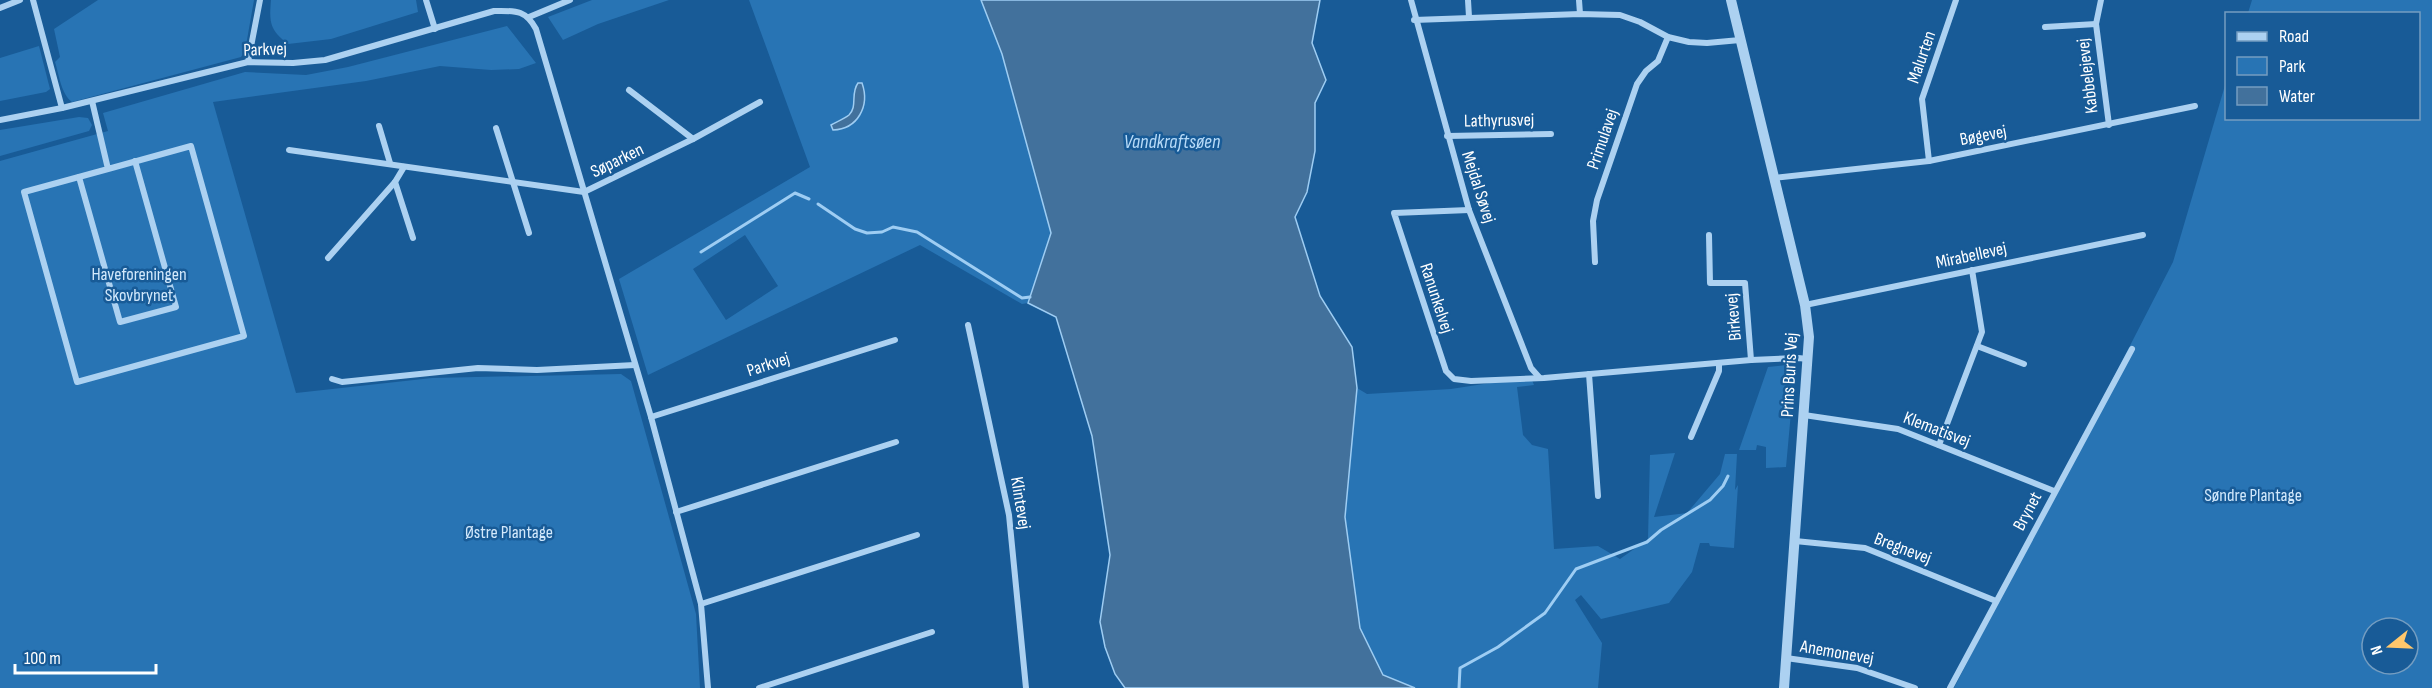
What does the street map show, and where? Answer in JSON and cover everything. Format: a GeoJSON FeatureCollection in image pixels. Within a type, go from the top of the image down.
{"type":"FeatureCollection","features":[{"type":"Feature","properties":{"kind":"street"},"geometry":{"type":"LineString","coordinates":[[0,8],[20,0]]}},
{"type":"Feature","properties":{"kind":"street"},"geometry":{"type":"LineString","coordinates":[[33,0],[62,108]]}},
{"type":"Feature","properties":{"kind":"street"},"geometry":{"type":"LineString","coordinates":[[248,62],[260,0]]}},
{"type":"Feature","properties":{"kind":"street"},"geometry":{"type":"LineString","coordinates":[[426,0],[435,29]]}},
{"type":"Feature","properties":{"kind":"street"},"geometry":{"type":"LineString","coordinates":[[570,0],[529,17],[536,29],[651,417],[701,604],[708,688]]}},
{"type":"Feature","properties":{"kind":"street","name":"Mejdal Søvej"},"geometry":{"type":"LineString","coordinates":[[1411,0],[1414,20],[1469,210],[1531,368],[1539,377]]}},
{"type":"Feature","properties":{"kind":"street"},"geometry":{"type":"LineString","coordinates":[[1468,0],[1469,17]]}},
{"type":"Feature","properties":{"kind":"street"},"geometry":{"type":"LineString","coordinates":[[1579,0],[1580,14]]}},
{"type":"Feature","properties":{"kind":"street","name":"Prins Buris Vej"},"geometry":{"type":"LineString","coordinates":[[1731,0],[1805,305],[1809,337],[1785,688]]}},
{"type":"Feature","properties":{"kind":"street","name":"Malurten"},"geometry":{"type":"LineString","coordinates":[[1929,161],[1922,99],[1956,0]]}},
{"type":"Feature","properties":{"kind":"street","name":"Kabbelejevej"},"geometry":{"type":"LineString","coordinates":[[2101,0],[2096,24],[2109,125]]}},
{"type":"Feature","properties":{"kind":"street","name":"Parkvej"},"geometry":{"type":"LineString","coordinates":[[0,120],[92,101],[248,62],[293,63],[325,60],[494,11],[514,11],[529,17]]}},
{"type":"Feature","properties":{"kind":"street"},"geometry":{"type":"LineString","coordinates":[[1414,20],[1580,14],[1620,15],[1640,22],[1668,38],[1707,43],[1740,40]]}},
{"type":"Feature","properties":{"kind":"street","name":"Kabbelejevej"},"geometry":{"type":"LineString","coordinates":[[2044,27],[2096,24]]}},
{"type":"Feature","properties":{"kind":"street","name":"Primulavej"},"geometry":{"type":"LineString","coordinates":[[1595,262],[1593,221],[1597,200],[1637,84],[1646,71],[1658,61],[1668,38]]}},
{"type":"Feature","properties":{"kind":"street"},"geometry":{"type":"LineString","coordinates":[[629,90],[693,139]]}},
{"type":"Feature","properties":{"kind":"street"},"geometry":{"type":"LineString","coordinates":[[92,101],[108,169]]}},
{"type":"Feature","properties":{"kind":"street","name":"Søparken"},"geometry":{"type":"LineString","coordinates":[[289,150],[584,192],[693,139],[760,102]]}},
{"type":"Feature","properties":{"kind":"street","name":"Bøgevej"},"geometry":{"type":"LineString","coordinates":[[1774,178],[1929,161],[2195,106]]}},
{"type":"Feature","properties":{"kind":"street"},"geometry":{"type":"LineString","coordinates":[[379,126],[390,163]]}},
{"type":"Feature","properties":{"kind":"street"},"geometry":{"type":"LineString","coordinates":[[496,128],[529,233]]}},
{"type":"Feature","properties":{"kind":"street","name":"Lathyrusvej"},"geometry":{"type":"LineString","coordinates":[[1447,136],[1551,134]]}},
{"type":"Feature","properties":{"kind":"street"},"geometry":{"type":"LineString","coordinates":[[191,146],[244,336],[77,382],[24,192],[135,161],[191,146]]}},
{"type":"Feature","properties":{"kind":"street"},"geometry":{"type":"LineString","coordinates":[[79,177],[120,322],[176,307],[135,161]]}},
{"type":"Feature","properties":{"kind":"street"},"geometry":{"type":"LineString","coordinates":[[328,258],[395,182],[404,166]]}},
{"type":"Feature","properties":{"kind":"street"},"geometry":{"type":"LineString","coordinates":[[395,182],[413,238]]}},
{"type":"Feature","properties":{"kind":"street","name":"Ranunkelvej"},"geometry":{"type":"LineString","coordinates":[[1469,210],[1394,213],[1446,371],[1454,379],[1472,381],[1539,377]]}},
{"type":"Feature","properties":{"kind":"street","name":"Birkevej"},"geometry":{"type":"LineString","coordinates":[[1709,235],[1710,283],[1745,283],[1752,360]]}},
{"type":"Feature","properties":{"kind":"street","name":"Mirabellevej"},"geometry":{"type":"LineString","coordinates":[[1805,305],[2143,235]]}},
{"type":"Feature","properties":{"kind":"street"},"geometry":{"type":"LineString","coordinates":[[1939,445],[1982,333],[1972,270]]}},
{"type":"Feature","properties":{"kind":"street","name":"Klintevej"},"geometry":{"type":"LineString","coordinates":[[968,325],[1009,515],[1026,688]]}},
{"type":"Feature","properties":{"kind":"street","name":"Parkvej"},"geometry":{"type":"LineString","coordinates":[[651,417],[895,340]]}},
{"type":"Feature","properties":{"kind":"street"},"geometry":{"type":"LineString","coordinates":[[1977,346],[2024,364]]}},
{"type":"Feature","properties":{"kind":"street","name":"Brynet"},"geometry":{"type":"LineString","coordinates":[[1950,688],[2132,349]]}},
{"type":"Feature","properties":{"kind":"street","name":"Birkevej"},"geometry":{"type":"LineString","coordinates":[[1539,377],[1752,360],[1808,359]]}},
{"type":"Feature","properties":{"kind":"street","name":"Birkevej"},"geometry":{"type":"LineString","coordinates":[[1691,437],[1719,370],[1719,364]]}},
{"type":"Feature","properties":{"kind":"street"},"geometry":{"type":"LineString","coordinates":[[332,379],[342,382],[478,368],[537,370],[635,365]]}},
{"type":"Feature","properties":{"kind":"street"},"geometry":{"type":"LineString","coordinates":[[1589,374],[1598,496]]}},
{"type":"Feature","properties":{"kind":"street","name":"Klematisvej"},"geometry":{"type":"LineString","coordinates":[[1804,415],[1898,429],[2054,491]]}},
{"type":"Feature","properties":{"kind":"street"},"geometry":{"type":"LineString","coordinates":[[676,512],[896,442]]}},
{"type":"Feature","properties":{"kind":"street"},"geometry":{"type":"LineString","coordinates":[[701,604],[917,535]]}},
{"type":"Feature","properties":{"kind":"street","name":"Bregnevej"},"geometry":{"type":"LineString","coordinates":[[1795,541],[1865,548],[1996,601]]}},
{"type":"Feature","properties":{"kind":"street"},"geometry":{"type":"LineString","coordinates":[[759,688],[932,632]]}},
{"type":"Feature","properties":{"kind":"street","name":"Anemonevej"},"geometry":{"type":"LineString","coordinates":[[1786,658],[1857,668],[1915,688]]}},
{"type":"Feature","properties":{"kind":"green space"},"geometry":{"type":"Polygon","coordinates":[[[98,0],[254,0],[245,51],[241,57],[72,102],[63,89],[55,62],[60,57],[54,29],[98,0]]]}},
{"type":"Feature","properties":{"kind":"green space"},"geometry":{"type":"Polygon","coordinates":[[[271,0],[416,0],[418,12],[331,39],[288,44],[277,34],[272,25],[271,0]]]}},
{"type":"Feature","properties":{"kind":"green space"},"geometry":{"type":"Polygon","coordinates":[[[592,0],[669,0],[598,24],[563,40],[548,17],[592,0]]]}},
{"type":"Feature","properties":{"kind":"green space"},"geometry":{"type":"Polygon","coordinates":[[[749,0],[981,0],[1002,54],[1051,233],[1028,303],[1022,304],[920,245],[648,375],[619,279],[810,167],[749,0]],[[745,235],[693,269],[726,320],[778,286],[745,235]]]}},
{"type":"Feature","properties":{"kind":"green space","name":"Søndre Plantage"},"geometry":{"type":"Polygon","coordinates":[[[2252,0],[2432,0],[2432,688],[1954,688],[2173,262],[2225,85],[2225,120],[2420,120],[2420,12],[2248,12],[2252,0]]]}},
{"type":"Feature","properties":{"kind":"green space","name":"Østre Plantage"},"geometry":{"type":"Polygon","coordinates":[[[507,26],[536,63],[519,69],[491,70],[440,66],[366,81],[213,102],[296,393],[432,378],[621,374],[631,381],[696,614],[700,688],[0,688],[0,161],[108,131],[103,113],[245,72],[306,75],[348,67],[507,26]]]}},
{"type":"Feature","properties":{"kind":"green space"},"geometry":{"type":"Polygon","coordinates":[[[39,46],[50,89],[46,92],[0,101],[0,58],[39,46]]]}},
{"type":"Feature","properties":{"kind":"green space"},"geometry":{"type":"Polygon","coordinates":[[[79,117],[88,118],[92,125],[89,131],[0,156],[0,130],[79,117]]]}},
{"type":"Feature","properties":{"kind":"green space"},"geometry":{"type":"Polygon","coordinates":[[[1786,365],[1795,368],[1786,467],[1766,468],[1766,447],[1757,445],[1756,450],[1739,450],[1768,367],[1786,365]]]}},
{"type":"Feature","properties":{"kind":"green space"},"geometry":{"type":"Polygon","coordinates":[[[1532,380],[1534,385],[1517,387],[1523,435],[1532,445],[1548,449],[1554,549],[1598,546],[1620,559],[1648,539],[1650,455],[1675,453],[1654,517],[1687,513],[1720,474],[1725,454],[1737,454],[1735,490],[1738,485],[1734,548],[1700,543],[1692,572],[1669,603],[1601,619],[1581,595],[1575,600],[1602,643],[1598,688],[1415,688],[1383,675],[1360,628],[1345,517],[1357,388],[1367,394],[1451,389],[1532,380]]]}},
{"type":"Feature","properties":{"kind":"water","name":"Vandkraftsøen"},"geometry":{"type":"Polygon","coordinates":[[[981,0],[1320,0],[1312,43],[1326,80],[1315,103],[1315,151],[1307,192],[1295,217],[1320,296],[1352,347],[1357,388],[1345,517],[1360,628],[1383,675],[1415,688],[1125,688],[1115,674],[1105,647],[1100,622],[1110,555],[1092,436],[1056,317],[1028,303],[1051,233],[1002,54],[981,0]]]}},
{"type":"Feature","properties":{"kind":"water"},"geometry":{"type":"Polygon","coordinates":[[[858,83],[862,83],[864,92],[860,115],[842,129],[833,130],[831,125],[852,111],[854,91],[858,83]]]}},
{"type":"Feature","properties":{"kind":"waterway"},"geometry":{"type":"LineString","coordinates":[[701,252],[795,193],[809,199]]}},
{"type":"Feature","properties":{"kind":"waterway"},"geometry":{"type":"LineString","coordinates":[[818,204],[855,229],[867,233],[882,232],[893,227],[917,232],[1022,298],[1030,297]]}},
{"type":"Feature","properties":{"kind":"waterway"},"geometry":{"type":"LineString","coordinates":[[1459,688],[1460,668],[1498,647],[1545,613],[1576,569],[1647,542],[1661,530],[1710,500],[1723,486],[1728,476]]}},
{"type":"Feature","properties":{"kind":"park label","name":"Haveforeningen Skovbrynet"},"geometry":{"type":"Point","coordinates":[139,284]}}]}
